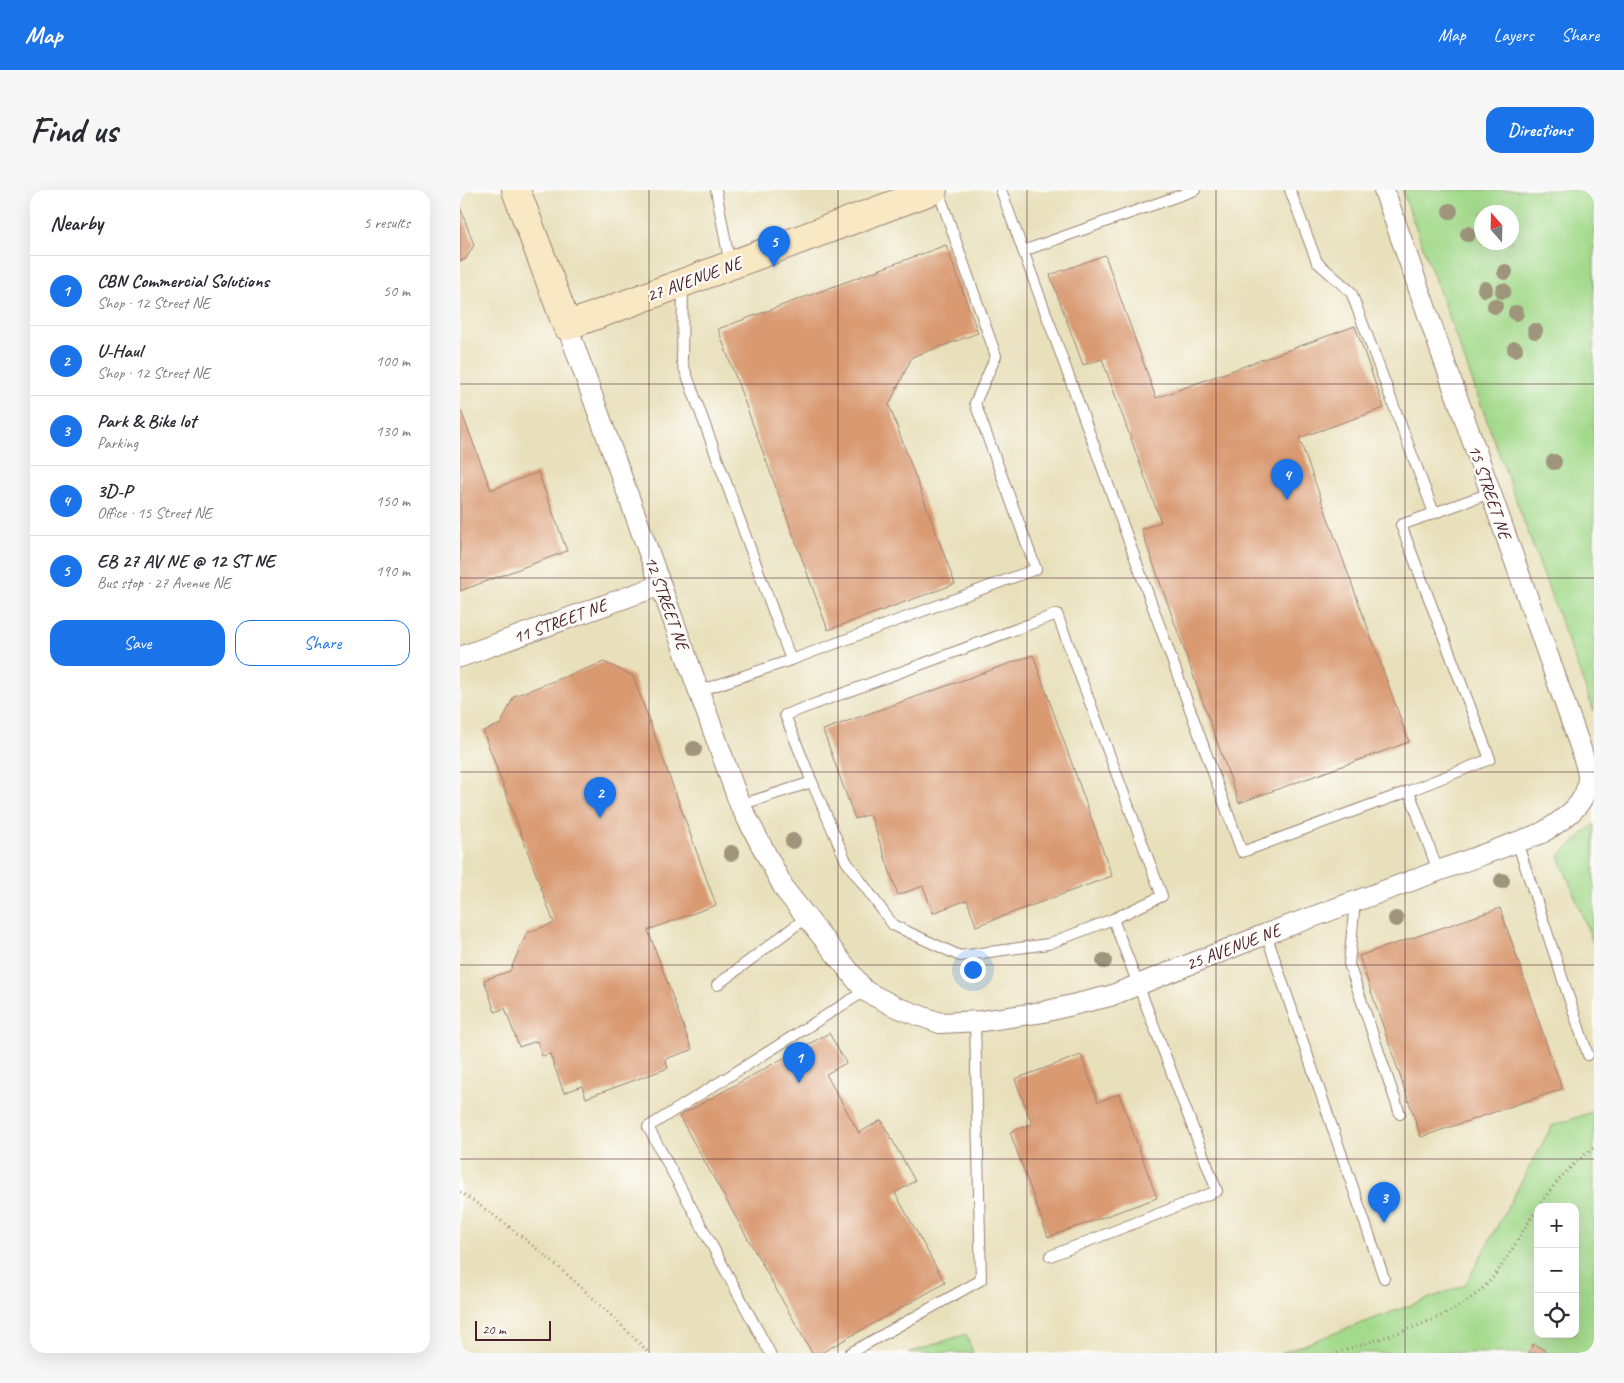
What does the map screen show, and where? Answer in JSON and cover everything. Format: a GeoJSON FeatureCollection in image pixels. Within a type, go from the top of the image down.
{"type":"FeatureCollection","features":[{"type":"Feature","properties":{"kind":"street","name":"12 STREET NE"},"geometry":{"type":"LineString","coordinates":[[516,190],[740,805],[785,890],[865,991]]}},
{"type":"Feature","properties":{"kind":"street","name":"27 AVENUE NE"},"geometry":{"type":"LineString","coordinates":[[567,326],[730,266],[904,195],[933,190]]}},
{"type":"Feature","properties":{"kind":"street","name":"15 STREET NE"},"geometry":{"type":"LineString","coordinates":[[1384,190],[1581,749],[1588,775],[1584,795]]}},
{"type":"Feature","properties":{"kind":"street","name":"11 STREET NE"},"geometry":{"type":"LineString","coordinates":[[460,657],[661,586]]}},
{"type":"Feature","properties":{"kind":"street","name":"25 AVENUE NE"},"geometry":{"type":"LineString","coordinates":[[865,991],[896,1007],[940,1023],[975,1022],[1043,1012],[1110,996],[1266,934],[1542,833],[1566,818],[1584,795]]}},
{"type":"Feature","properties":{"kind":"lane"},"geometry":{"type":"LineString","coordinates":[[716,190],[730,266]]}},
{"type":"Feature","properties":{"kind":"lane"},"geometry":{"type":"LineString","coordinates":[[699,691],[791,660],[1036,568],[975,402],[996,356],[938,190]]}},
{"type":"Feature","properties":{"kind":"lane"},"geometry":{"type":"LineString","coordinates":[[1001,190],[1242,852],[1409,791],[1490,759],[1401,525],[1490,493]]}},
{"type":"Feature","properties":{"kind":"lane"},"geometry":{"type":"LineString","coordinates":[[1023,252],[1195,190]]}},
{"type":"Feature","properties":{"kind":"lane"},"geometry":{"type":"LineString","coordinates":[[1290,190],[1317,262],[1351,292],[1434,513]]}},
{"type":"Feature","properties":{"kind":"lane"},"geometry":{"type":"LineString","coordinates":[[684,283],[682,362],[791,660]]}},
{"type":"Feature","properties":{"kind":"lane"},"geometry":{"type":"LineString","coordinates":[[1057,614],[1162,896],[1113,920],[1048,944],[960,956],[893,925],[846,861],[812,782],[785,715],[1057,614]]}},
{"type":"Feature","properties":{"kind":"lane"},"geometry":{"type":"LineString","coordinates":[[740,805],[812,782]]}},
{"type":"Feature","properties":{"kind":"lane"},"geometry":{"type":"LineString","coordinates":[[1409,791],[1438,871]]}},
{"type":"Feature","properties":{"kind":"lane"},"geometry":{"type":"LineString","coordinates":[[1517,842],[1588,1055]]}},
{"type":"Feature","properties":{"kind":"lane"},"geometry":{"type":"LineString","coordinates":[[1355,901],[1349,964],[1400,1114]]}},
{"type":"Feature","properties":{"kind":"lane"},"geometry":{"type":"LineString","coordinates":[[717,985],[807,917]]}},
{"type":"Feature","properties":{"kind":"lane"},"geometry":{"type":"LineString","coordinates":[[1050,1256],[1217,1191],[1113,920]]}},
{"type":"Feature","properties":{"kind":"lane"},"geometry":{"type":"LineString","coordinates":[[1266,934],[1384,1278]]}},
{"type":"Feature","properties":{"kind":"lane"},"geometry":{"type":"LineString","coordinates":[[770,1353],[648,1127],[865,991]]}},
{"type":"Feature","properties":{"kind":"lane"},"geometry":{"type":"LineString","coordinates":[[850,1353],[981,1280],[975,1022]]}},
{"type":"Feature","properties":{"kind":"path"},"geometry":{"type":"LineString","coordinates":[[1541,1203],[1567,1170],[1594,1148]]}},
{"type":"Feature","properties":{"kind":"path"},"geometry":{"type":"LineString","coordinates":[[460,1192],[513,1228],[549,1257],[591,1294],[649,1353]]}},
{"type":"Feature","properties":{"kind":"path"},"geometry":{"type":"LineString","coordinates":[[1337,1353],[1441,1316],[1463,1305],[1478,1293],[1496,1273],[1534,1213]]}},
{"type":"Feature","properties":{"kind":"green space"},"geometry":{"type":"Polygon","coordinates":[[[1402,190],[1594,190],[1594,712],[1402,190]]]}},
{"type":"Feature","properties":{"kind":"green space"},"geometry":{"type":"Polygon","coordinates":[[[1594,824],[1594,945],[1559,856],[1594,824]]]}},
{"type":"Feature","properties":{"kind":"green space"},"geometry":{"type":"Polygon","coordinates":[[[1594,1111],[1594,1353],[1281,1353],[1465,1285],[1552,1126],[1594,1111]]]}},
{"type":"Feature","properties":{"kind":"green space"},"geometry":{"type":"Polygon","coordinates":[[[966,1334],[973,1353],[908,1353],[966,1334]]]}},
{"type":"Feature","properties":{"kind":"building"},"geometry":{"type":"Polygon","coordinates":[[[460,207],[474,245],[466,259],[460,261],[460,207]]]}},
{"type":"Feature","properties":{"kind":"building"},"geometry":{"type":"Polygon","coordinates":[[[946,245],[978,333],[912,357],[889,405],[955,584],[828,630],[718,329],[946,245]]]}},
{"type":"Feature","properties":{"kind":"building"},"geometry":{"type":"Polygon","coordinates":[[[1105,255],[1156,398],[1355,326],[1384,408],[1299,438],[1409,742],[1239,803],[1141,529],[1161,522],[1102,359],[1083,365],[1050,275],[1105,255]]]}},
{"type":"Feature","properties":{"kind":"building"},"geometry":{"type":"Polygon","coordinates":[[[460,408],[491,490],[538,472],[567,551],[460,591],[460,408]]]}},
{"type":"Feature","properties":{"kind":"building"},"geometry":{"type":"Polygon","coordinates":[[[1033,655],[1112,876],[976,926],[967,900],[933,913],[923,886],[898,895],[870,814],[855,819],[823,730],[1033,655]]]}},
{"type":"Feature","properties":{"kind":"building"},"geometry":{"type":"Polygon","coordinates":[[[604,662],[633,676],[716,905],[648,930],[692,1050],[665,1059],[668,1068],[586,1098],[582,1086],[564,1093],[550,1054],[542,1056],[537,1041],[519,1047],[505,1008],[495,1012],[484,980],[510,971],[527,933],[554,923],[483,731],[501,724],[514,696],[604,662]]]}},
{"type":"Feature","properties":{"kind":"building"},"geometry":{"type":"Polygon","coordinates":[[[1500,908],[1562,1089],[1421,1137],[1359,956],[1500,908]]]}},
{"type":"Feature","properties":{"kind":"building"},"geometry":{"type":"Polygon","coordinates":[[[829,1033],[846,1063],[826,1074],[859,1133],[881,1120],[915,1181],[895,1193],[945,1283],[821,1353],[812,1353],[679,1116],[829,1033]]]}},
{"type":"Feature","properties":{"kind":"building"},"geometry":{"type":"Polygon","coordinates":[[[1081,1055],[1098,1102],[1119,1094],[1157,1198],[1048,1237],[1010,1132],[1032,1124],[1015,1079],[1081,1055]]]}},
{"type":"Feature","properties":{"kind":"building"},"geometry":{"type":"Polygon","coordinates":[[[1533,1344],[1545,1350],[1543,1353],[1529,1353],[1533,1344]]]}},
{"type":"Feature","properties":{"kind":"place","name":"EB 27 AV NE @ 12 ST NE"},"geometry":{"type":"Point","coordinates":[774,267]}},
{"type":"Feature","properties":{"kind":"place","name":"3D-P"},"geometry":{"type":"Point","coordinates":[1287,500]}},
{"type":"Feature","properties":{"kind":"place","name":"U-Haul"},"geometry":{"type":"Point","coordinates":[600,818]}},
{"type":"Feature","properties":{"kind":"place","name":"CBN Commercial Solutions"},"geometry":{"type":"Point","coordinates":[799,1083]}},
{"type":"Feature","properties":{"kind":"place","name":"Park & Bike lot"},"geometry":{"type":"Point","coordinates":[1384,1223]}}]}
